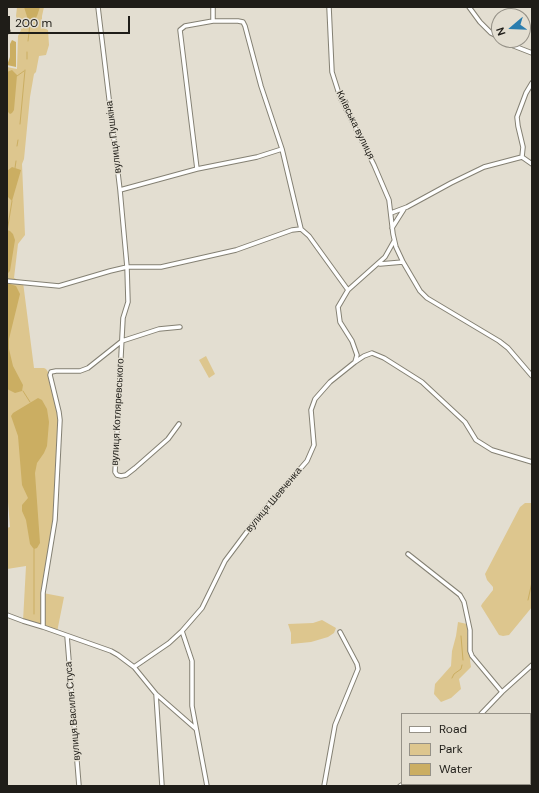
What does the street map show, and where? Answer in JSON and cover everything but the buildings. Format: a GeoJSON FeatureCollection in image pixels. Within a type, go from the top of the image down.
{"type":"FeatureCollection","features":[{"type":"Feature","properties":{"kind":"street","name":"вулиця Пушкіна"},"geometry":{"type":"LineString","coordinates":[[98,7],[120,190],[127,267]]}},
{"type":"Feature","properties":{"kind":"street"},"geometry":{"type":"LineString","coordinates":[[213,7],[213,21]]}},
{"type":"Feature","properties":{"kind":"street","name":"Київська вулиця"},"geometry":{"type":"LineString","coordinates":[[329,7],[332,72],[340,97],[374,164],[389,200],[394,241],[402,262],[420,291],[427,298],[499,341],[508,348],[532,376]]}},
{"type":"Feature","properties":{"kind":"street"},"geometry":{"type":"LineString","coordinates":[[469,7],[480,22],[491,33]]}},
{"type":"Feature","properties":{"kind":"street"},"geometry":{"type":"LineString","coordinates":[[197,169],[180,30],[185,26],[213,21],[243,22],[261,86],[282,149],[301,229],[309,236],[348,290]]}},
{"type":"Feature","properties":{"kind":"street"},"geometry":{"type":"LineString","coordinates":[[519,48],[532,53]]}},
{"type":"Feature","properties":{"kind":"street"},"geometry":{"type":"LineString","coordinates":[[522,157],[523,147],[517,117],[526,93],[532,83]]}},
{"type":"Feature","properties":{"kind":"street"},"geometry":{"type":"LineString","coordinates":[[120,190],[197,169],[257,157],[282,149]]}},
{"type":"Feature","properties":{"kind":"street"},"geometry":{"type":"LineString","coordinates":[[391,213],[405,209],[481,168],[522,157]]}},
{"type":"Feature","properties":{"kind":"street"},"geometry":{"type":"LineString","coordinates":[[522,157],[532,164]]}},
{"type":"Feature","properties":{"kind":"street"},"geometry":{"type":"LineString","coordinates":[[392,228],[405,209]]}},
{"type":"Feature","properties":{"kind":"street"},"geometry":{"type":"LineString","coordinates":[[7,281],[59,286],[127,267],[161,267],[236,250],[292,230],[301,229]]}},
{"type":"Feature","properties":{"kind":"street"},"geometry":{"type":"LineString","coordinates":[[355,362],[357,355],[352,341],[340,322],[338,307],[348,290],[379,264],[388,254],[394,241]]}},
{"type":"Feature","properties":{"kind":"street"},"geometry":{"type":"LineString","coordinates":[[379,264],[402,262]]}},
{"type":"Feature","properties":{"kind":"street","name":"вулиця Котляревського"},"geometry":{"type":"LineString","coordinates":[[127,267],[128,302],[123,318],[115,472],[117,475],[126,475],[135,468],[168,439],[179,424]]}},
{"type":"Feature","properties":{"kind":"street"},"geometry":{"type":"LineString","coordinates":[[43,627],[43,593],[55,520],[60,420],[60,412],[50,375],[51,372],[80,372],[88,368],[122,341],[159,329],[180,327]]}},
{"type":"Feature","properties":{"kind":"street","name":"вулиця Шевченка"},"geometry":{"type":"LineString","coordinates":[[134,667],[169,643],[182,631],[202,608],[225,562],[258,517],[308,461],[314,445],[311,410],[315,399],[330,382],[364,356],[372,353],[384,358],[427,387],[465,422],[476,440],[492,450],[532,462]]}},
{"type":"Feature","properties":{"kind":"street"},"geometry":{"type":"LineString","coordinates":[[408,554],[460,594],[464,602],[470,630],[470,651],[472,656],[502,692]]}},
{"type":"Feature","properties":{"kind":"street"},"geometry":{"type":"LineString","coordinates":[[7,615],[111,651],[134,667],[156,694],[196,729]]}},
{"type":"Feature","properties":{"kind":"street"},"geometry":{"type":"LineString","coordinates":[[182,631],[192,661],[192,706],[207,786]]}},
{"type":"Feature","properties":{"kind":"street"},"geometry":{"type":"LineString","coordinates":[[324,786],[335,725],[358,670],[357,664],[340,632]]}},
{"type":"Feature","properties":{"kind":"street","name":"вулиця Василя Стуса"},"geometry":{"type":"LineString","coordinates":[[67,636],[79,786]]}},
{"type":"Feature","properties":{"kind":"street"},"geometry":{"type":"LineString","coordinates":[[482,713],[502,692],[532,665]]}},
{"type":"Feature","properties":{"kind":"street"},"geometry":{"type":"LineString","coordinates":[[156,694],[162,786]]}},
{"type":"Feature","properties":{"kind":"green space"},"geometry":{"type":"Polygon","coordinates":[[[17,7],[44,7],[42,27],[48,30],[49,45],[46,55],[39,56],[30,97],[24,159],[22,164],[25,235],[18,244],[14,278],[23,282],[34,368],[44,368],[50,375],[59,412],[55,520],[43,593],[64,597],[57,632],[23,621],[26,566],[7,569],[7,528],[10,527],[7,502],[7,67],[17,69],[18,36],[21,30],[16,16],[17,7]]]}},
{"type":"Feature","properties":{"kind":"green space"},"geometry":{"type":"Polygon","coordinates":[[[206,356],[215,374],[209,378],[199,360],[206,356]]]}},
{"type":"Feature","properties":{"kind":"green space"},"geometry":{"type":"Polygon","coordinates":[[[525,503],[532,503],[532,607],[509,635],[503,636],[499,635],[481,606],[493,590],[493,587],[487,580],[485,574],[520,507],[525,503]]]}},
{"type":"Feature","properties":{"kind":"green space"},"geometry":{"type":"Polygon","coordinates":[[[322,620],[336,628],[334,633],[328,637],[311,642],[291,644],[291,633],[288,624],[313,623],[322,620]]]}},
{"type":"Feature","properties":{"kind":"green space"},"geometry":{"type":"Polygon","coordinates":[[[458,622],[467,624],[468,646],[473,654],[470,660],[471,667],[459,679],[461,689],[451,698],[441,702],[434,694],[435,684],[451,666],[452,651],[458,622]]]}},
{"type":"Feature","properties":{"kind":"water"},"geometry":{"type":"Polygon","coordinates":[[[24,7],[40,7],[37,16],[30,26],[24,7]]]}},
{"type":"Feature","properties":{"kind":"water"},"geometry":{"type":"Polygon","coordinates":[[[12,40],[16,42],[16,67],[7,65],[10,57],[10,44],[12,40]]]}},
{"type":"Feature","properties":{"kind":"water"},"geometry":{"type":"Polygon","coordinates":[[[12,70],[17,75],[14,110],[10,114],[7,106],[7,72],[12,70]]]}},
{"type":"Feature","properties":{"kind":"water"},"geometry":{"type":"Polygon","coordinates":[[[12,167],[21,170],[12,201],[8,197],[7,191],[7,171],[12,167]]]}},
{"type":"Feature","properties":{"kind":"water"},"geometry":{"type":"Polygon","coordinates":[[[7,230],[13,234],[15,240],[10,271],[7,274],[7,230]]]}},
{"type":"Feature","properties":{"kind":"water"},"geometry":{"type":"Polygon","coordinates":[[[7,283],[16,286],[20,294],[9,339],[9,349],[13,366],[23,385],[22,391],[15,393],[7,389],[7,283]]]}},
{"type":"Feature","properties":{"kind":"water"},"geometry":{"type":"Polygon","coordinates":[[[38,398],[42,400],[47,409],[49,422],[47,446],[37,463],[35,473],[40,543],[37,548],[34,549],[30,544],[26,520],[22,511],[22,505],[28,498],[22,485],[18,436],[11,416],[13,413],[38,398]]]}},
{"type":"Feature","properties":{"kind":"waterway"},"geometry":{"type":"LineString","coordinates":[[28,41],[30,24]]}},
{"type":"Feature","properties":{"kind":"waterway"},"geometry":{"type":"LineString","coordinates":[[27,52],[27,59]]}},
{"type":"Feature","properties":{"kind":"waterway"},"geometry":{"type":"LineString","coordinates":[[20,124],[25,70]]}},
{"type":"Feature","properties":{"kind":"waterway"},"geometry":{"type":"LineString","coordinates":[[17,76],[24,71]]}},
{"type":"Feature","properties":{"kind":"waterway"},"geometry":{"type":"LineString","coordinates":[[17,146],[18,140]]}},
{"type":"Feature","properties":{"kind":"waterway"},"geometry":{"type":"LineString","coordinates":[[15,168],[16,161]]}},
{"type":"Feature","properties":{"kind":"waterway"},"geometry":{"type":"LineString","coordinates":[[7,232],[12,201]]}},
{"type":"Feature","properties":{"kind":"waterway"},"geometry":{"type":"LineString","coordinates":[[23,391],[30,402]]}},
{"type":"Feature","properties":{"kind":"waterway"},"geometry":{"type":"LineString","coordinates":[[34,549],[34,614]]}},
{"type":"Feature","properties":{"kind":"waterway"},"geometry":{"type":"LineString","coordinates":[[528,600],[532,582]]}},
{"type":"Feature","properties":{"kind":"waterway"},"geometry":{"type":"LineString","coordinates":[[461,636],[463,660]]}},
{"type":"Feature","properties":{"kind":"waterway"},"geometry":{"type":"LineString","coordinates":[[452,678],[454,674],[461,669],[462,665]]}}]}
